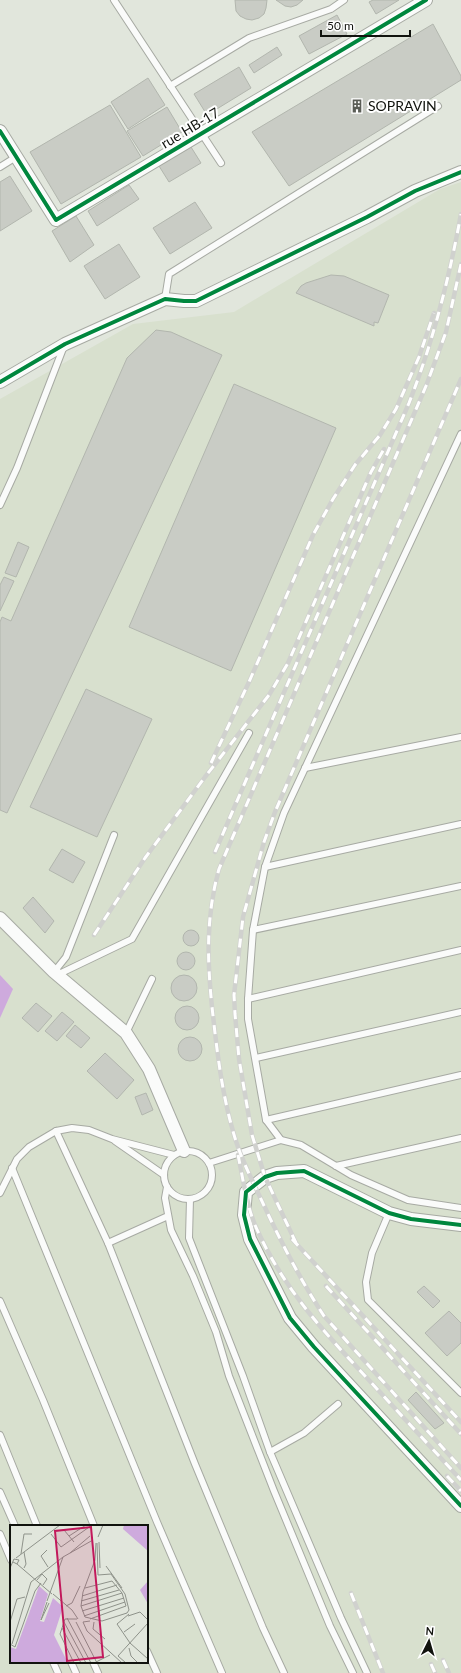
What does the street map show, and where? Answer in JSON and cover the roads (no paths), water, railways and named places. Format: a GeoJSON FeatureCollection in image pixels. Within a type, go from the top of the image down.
{"type":"FeatureCollection","features":[{"type":"Feature","properties":{"kind":"street","name":"rue HB-17"},"geometry":{"type":"LineString","coordinates":[[0,131],[56,220],[426,0]]}},
{"type":"Feature","properties":{"kind":"street"},"geometry":{"type":"LineString","coordinates":[[0,382],[65,344],[165,299],[184,302],[196,300],[366,217],[415,191],[461,172]]}},
{"type":"Feature","properties":{"kind":"street"},"geometry":{"type":"LineString","coordinates":[[0,918],[55,974],[126,1033],[149,1069],[179,1153]]}},
{"type":"Feature","properties":{"kind":"street"},"geometry":{"type":"LineString","coordinates":[[461,1225],[411,1219],[388,1213],[304,1171],[289,1171],[265,1177],[246,1192],[244,1214],[250,1239],[290,1318],[314,1347],[461,1506]]}},
{"type":"Feature","properties":{"kind":"lane"},"geometry":{"type":"LineString","coordinates":[[114,0],[221,163]]}},
{"type":"Feature","properties":{"kind":"lane"},"geometry":{"type":"LineString","coordinates":[[170,86],[249,38],[331,10],[344,0]]}},
{"type":"Feature","properties":{"kind":"lane"},"geometry":{"type":"LineString","coordinates":[[165,299],[170,274],[438,106]]}},
{"type":"Feature","properties":{"kind":"lane"},"geometry":{"type":"LineString","coordinates":[[0,167],[16,157]]}},
{"type":"Feature","properties":{"kind":"lane"},"geometry":{"type":"LineString","coordinates":[[0,505],[17,468],[65,344]]}},
{"type":"Feature","properties":{"kind":"lane"},"geometry":{"type":"LineString","coordinates":[[281,1140],[266,1120],[248,1019],[253,930],[265,867],[284,813],[461,434]]}},
{"type":"Feature","properties":{"kind":"lane"},"geometry":{"type":"LineString","coordinates":[[55,974],[132,939],[249,732]]}},
{"type":"Feature","properties":{"kind":"lane"},"geometry":{"type":"LineString","coordinates":[[305,768],[461,737]]}},
{"type":"Feature","properties":{"kind":"lane"},"geometry":{"type":"LineString","coordinates":[[265,867],[461,824]]}},
{"type":"Feature","properties":{"kind":"lane"},"geometry":{"type":"LineString","coordinates":[[55,974],[66,957],[114,835]]}},
{"type":"Feature","properties":{"kind":"lane"},"geometry":{"type":"LineString","coordinates":[[253,930],[461,886]]}},
{"type":"Feature","properties":{"kind":"lane"},"geometry":{"type":"LineString","coordinates":[[248,999],[461,950]]}},
{"type":"Feature","properties":{"kind":"lane"},"geometry":{"type":"LineString","coordinates":[[126,1033],[152,979]]}},
{"type":"Feature","properties":{"kind":"lane"},"geometry":{"type":"LineString","coordinates":[[256,1058],[461,1012]]}},
{"type":"Feature","properties":{"kind":"lane"},"geometry":{"type":"LineString","coordinates":[[266,1120],[461,1075]]}},
{"type":"Feature","properties":{"kind":"lane"},"geometry":{"type":"LineString","coordinates":[[0,1193],[17,1159],[29,1147],[56,1131],[72,1128],[88,1130],[112,1138],[179,1153],[196,1152],[206,1158],[209,1162],[212,1179],[208,1189],[200,1196],[190,1199],[176,1196],[167,1187],[164,1176],[166,1164],[179,1153]]}},
{"type":"Feature","properties":{"kind":"lane"},"geometry":{"type":"LineString","coordinates":[[56,1131],[108,1243],[195,1464],[263,1628],[284,1673]]}},
{"type":"Feature","properties":{"kind":"lane"},"geometry":{"type":"LineString","coordinates":[[112,1138],[164,1176]]}},
{"type":"Feature","properties":{"kind":"lane"},"geometry":{"type":"LineString","coordinates":[[336,1166],[461,1138]]}},
{"type":"Feature","properties":{"kind":"lane"},"geometry":{"type":"LineString","coordinates":[[209,1162],[281,1140],[301,1145],[351,1175],[408,1200],[461,1208]]}},
{"type":"Feature","properties":{"kind":"lane"},"geometry":{"type":"LineString","coordinates":[[12,1168],[157,1522],[222,1673]]}},
{"type":"Feature","properties":{"kind":"lane"},"geometry":{"type":"LineString","coordinates":[[167,1187],[164,1198],[171,1230],[193,1276],[216,1332],[229,1376],[251,1434],[330,1626],[353,1673]]}},
{"type":"Feature","properties":{"kind":"lane"},"geometry":{"type":"LineString","coordinates":[[190,1199],[189,1238],[244,1376],[270,1452],[341,1618],[367,1673]]}},
{"type":"Feature","properties":{"kind":"lane"},"geometry":{"type":"LineString","coordinates":[[388,1213],[372,1254],[366,1282],[368,1300],[461,1393]]}},
{"type":"Feature","properties":{"kind":"lane"},"geometry":{"type":"LineString","coordinates":[[108,1243],[168,1216]]}},
{"type":"Feature","properties":{"kind":"lane"},"geometry":{"type":"LineString","coordinates":[[1,1304],[43,1400],[94,1525]]}},
{"type":"Feature","properties":{"kind":"lane"},"geometry":{"type":"LineString","coordinates":[[270,1452],[304,1433],[338,1404]]}},
{"type":"Feature","properties":{"kind":"lane"},"geometry":{"type":"LineString","coordinates":[[0,1435],[37,1525]]}},
{"type":"Feature","properties":{"kind":"lane"},"geometry":{"type":"LineString","coordinates":[[0,1492],[15,1525]]}},
{"type":"Feature","properties":{"kind":"lane"},"geometry":{"type":"LineString","coordinates":[[0,1534],[10,1558]]}},
{"type":"Feature","properties":{"kind":"lane"},"geometry":{"type":"LineString","coordinates":[[148,1653],[157,1673]]}},
{"type":"Feature","properties":{"kind":"lane"},"geometry":{"type":"LineString","coordinates":[[53,1663],[58,1673]]}},
{"type":"Feature","properties":{"kind":"lane"},"geometry":{"type":"LineString","coordinates":[[71,1663],[76,1673]]}},
{"type":"Feature","properties":{"kind":"lane"},"geometry":{"type":"LineString","coordinates":[[93,1663],[98,1673]]}},
{"type":"Feature","properties":{"kind":"railway"},"geometry":{"type":"LineString","coordinates":[[215,852],[418,380],[440,310],[461,214]]}},
{"type":"Feature","properties":{"kind":"railway"},"geometry":{"type":"LineString","coordinates":[[461,264],[446,332],[426,386],[219,869],[212,904],[209,938],[210,989],[220,1073],[230,1122],[243,1160],[274,1228],[324,1316],[461,1468]]}},
{"type":"Feature","properties":{"kind":"railway"},"geometry":{"type":"LineString","coordinates":[[211,763],[249,682],[313,535],[333,499],[355,465],[380,435],[396,409],[419,357],[434,313]]}},
{"type":"Feature","properties":{"kind":"railway"},"geometry":{"type":"LineString","coordinates":[[296,1243],[265,1177],[252,1135],[239,1059],[234,995],[243,917],[264,842],[275,812],[461,379]]}},
{"type":"Feature","properties":{"kind":"railway"},"geometry":{"type":"LineString","coordinates":[[94,935],[145,858],[205,777],[269,695],[288,663],[371,472],[384,449]]}},
{"type":"Feature","properties":{"kind":"railway"},"geometry":{"type":"LineString","coordinates":[[238,1155],[247,1199],[255,1225],[290,1288],[334,1343],[461,1480]]}},
{"type":"Feature","properties":{"kind":"railway"},"geometry":{"type":"LineString","coordinates":[[292,1239],[461,1422]]}},
{"type":"Feature","properties":{"kind":"railway"},"geometry":{"type":"LineString","coordinates":[[326,1286],[461,1434]]}},
{"type":"Feature","properties":{"kind":"railway"},"geometry":{"type":"LineString","coordinates":[[447,1476],[461,1491]]}},
{"type":"Feature","properties":{"kind":"railway"},"geometry":{"type":"LineString","coordinates":[[351,1593],[383,1673]]}},
{"type":"Feature","properties":{"kind":"railway"},"geometry":{"type":"LineString","coordinates":[[443,1660],[449,1673]]}},
{"type":"Feature","properties":{"kind":"railway"},"geometry":{"type":"LineString","coordinates":[[431,1664],[435,1673]]}},
{"type":"Feature","properties":{"kind":"place","name":"SOPRAVIN"},"geometry":{"type":"Point","coordinates":[357,106]}}]}
